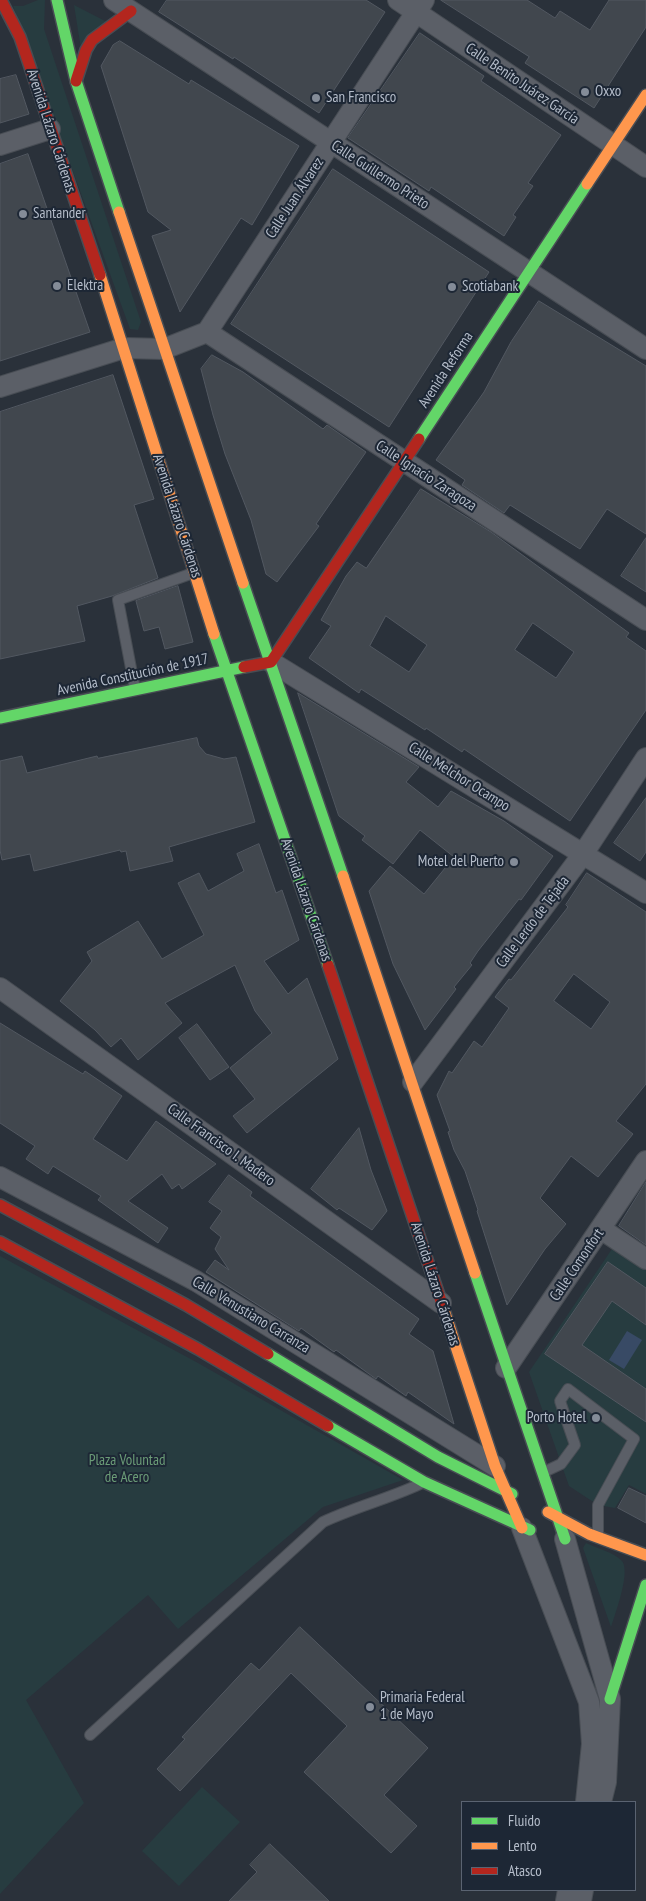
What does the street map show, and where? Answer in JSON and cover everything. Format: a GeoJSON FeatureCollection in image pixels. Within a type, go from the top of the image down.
{"type":"FeatureCollection","features":[{"type":"Feature","properties":{"kind":"main road","name":"Avenida Lázaro Cárdenas"},"geometry":{"type":"LineString","coordinates":[[1,0],[20,37],[124,348],[226,671],[391,1130],[441,1303],[495,1466],[508,1492],[544,1534],[558,1518],[419,1120],[413,1082],[164,349],[76,81],[57,0]]}},
{"type":"Feature","properties":{"kind":"main road"},"geometry":{"type":"LineString","coordinates":[[76,81],[86,50],[92,40],[111,28],[128,4]]}},
{"type":"Feature","properties":{"kind":"main road","name":"Avenida Reforma"},"geometry":{"type":"LineString","coordinates":[[271,662],[646,95]]}},
{"type":"Feature","properties":{"kind":"main road","name":"Avenida Constitución de 1917"},"geometry":{"type":"LineString","coordinates":[[0,718],[271,662]]}},
{"type":"Feature","properties":{"kind":"main road"},"geometry":{"type":"LineString","coordinates":[[0,1205],[186,1305],[431,1469],[508,1492],[593,1535],[646,1555]]}},
{"type":"Feature","properties":{"kind":"main road"},"geometry":{"type":"LineString","coordinates":[[0,1242],[198,1349],[431,1469],[544,1534],[593,1535]]}},
{"type":"Feature","properties":{"kind":"main road"},"geometry":{"type":"LineString","coordinates":[[610,1699],[646,1584]]}},
{"type":"Feature","properties":{"kind":"street","name":"Calle Benito Juárez García"},"geometry":{"type":"LineString","coordinates":[[398,0],[420,6],[612,146],[646,167]]}},
{"type":"Feature","properties":{"kind":"street","name":"Calle Guillermo Prieto"},"geometry":{"type":"LineString","coordinates":[[128,4],[331,142],[646,349]]}},
{"type":"Feature","properties":{"kind":"street","name":"Calle Juan Álvarez"},"geometry":{"type":"LineString","coordinates":[[207,332],[420,6]]}},
{"type":"Feature","properties":{"kind":"street"},"geometry":{"type":"LineString","coordinates":[[0,145],[50,128]]}},
{"type":"Feature","properties":{"kind":"street"},"geometry":{"type":"LineString","coordinates":[[0,387],[124,348],[164,349],[207,332]]}},
{"type":"Feature","properties":{"kind":"street","name":"Calle Ignacio Zaragoza"},"geometry":{"type":"LineString","coordinates":[[207,332],[646,620]]}},
{"type":"Feature","properties":{"kind":"street","name":"Calle Melchor Ocampo"},"geometry":{"type":"LineString","coordinates":[[271,662],[646,893]]}},
{"type":"Feature","properties":{"kind":"street","name":"Calle Lerdo de Tejada"},"geometry":{"type":"LineString","coordinates":[[413,1082],[583,854],[646,758]]}},
{"type":"Feature","properties":{"kind":"street","name":"Calle Francisco I. Madero"},"geometry":{"type":"LineString","coordinates":[[0,988],[441,1303]]}},
{"type":"Feature","properties":{"kind":"street","name":"Calle Comonfort"},"geometry":{"type":"LineString","coordinates":[[506,1368],[646,1161]]}},
{"type":"Feature","properties":{"kind":"street","name":"Calle Venustiano Carranza"},"geometry":{"type":"LineString","coordinates":[[0,1177],[196,1281],[495,1466]]}},
{"type":"Feature","properties":{"kind":"street"},"geometry":{"type":"LineString","coordinates":[[601,1229],[646,1259]]}},
{"type":"Feature","properties":{"kind":"street","name":"Avenida Lázaro Cárdenas"},"geometry":{"type":"LineString","coordinates":[[544,1534],[610,1699],[606,1782],[601,1801]]}},
{"type":"Feature","properties":{"kind":"street","name":"Avenida Lázaro Cárdenas"},"geometry":{"type":"LineString","coordinates":[[544,1534],[589,1702],[592,1744],[586,1801]]}},
{"type":"Feature","properties":{"kind":"lane"},"geometry":{"type":"LineString","coordinates":[[136,690],[118,600],[194,572]]}},
{"type":"Feature","properties":{"kind":"lane"},"geometry":{"type":"LineString","coordinates":[[541,1473],[561,1464],[575,1445],[560,1401],[568,1389],[634,1439],[598,1505],[593,1535]]}},
{"type":"Feature","properties":{"kind":"lane"},"geometry":{"type":"LineString","coordinates":[[90,1735],[323,1522],[350,1509],[386,1500],[431,1469]]}},
{"type":"Feature","properties":{"kind":"green space"},"geometry":{"type":"Polygon","coordinates":[[[38,0],[45,0],[44,29],[141,322],[138,330],[130,329],[13,6],[23,6],[38,0]]]}},
{"type":"Feature","properties":{"kind":"green space"},"geometry":{"type":"Polygon","coordinates":[[[74,5],[107,22],[81,49],[74,5]]]}},
{"type":"Feature","properties":{"kind":"green space","name":"Porto Hotel"},"geometry":{"type":"Polygon","coordinates":[[[616,1243],[646,1264],[646,1494],[629,1485],[615,1508],[598,1505],[569,1486],[529,1372],[616,1243]]]}},
{"type":"Feature","properties":{"kind":"green space","name":"Plaza Voluntad de Acero"},"geometry":{"type":"Polygon","coordinates":[[[0,1256],[198,1363],[403,1480],[323,1507],[178,1629],[148,1595],[26,1700],[84,1803],[0,1894],[0,1256]]]}},
{"type":"Feature","properties":{"kind":"green space"},"geometry":{"type":"Polygon","coordinates":[[[586,1543],[614,1555],[624,1565],[625,1572],[622,1592],[611,1627],[583,1548],[586,1543]]]}},
{"type":"Feature","properties":{"kind":"green space"},"geometry":{"type":"Polygon","coordinates":[[[202,1787],[240,1822],[179,1886],[142,1851],[202,1787]]]}},
{"type":"Feature","properties":{"kind":"water"},"geometry":{"type":"Polygon","coordinates":[[[627,1331],[642,1340],[624,1369],[609,1360],[627,1331]]]}},
{"type":"Feature","properties":{"kind":"building"},"geometry":{"type":"Polygon","coordinates":[[[167,0],[366,0],[385,12],[319,113],[234,57],[233,59],[159,12],[167,0]]]}},
{"type":"Feature","properties":{"kind":"building"},"geometry":{"type":"Polygon","coordinates":[[[441,0],[527,0],[555,18],[560,11],[590,30],[609,0],[646,0],[646,27],[594,108],[525,63],[529,57],[441,0]]]}},
{"type":"Feature","properties":{"kind":"building"},"geometry":{"type":"Polygon","coordinates":[[[420,33],[484,76],[481,81],[561,135],[528,183],[533,186],[513,215],[516,217],[504,236],[431,187],[429,191],[348,138],[420,33]]]}},
{"type":"Feature","properties":{"kind":"building"},"geometry":{"type":"Polygon","coordinates":[[[120,41],[189,84],[191,80],[299,146],[252,225],[241,218],[180,312],[152,236],[171,230],[148,212],[101,66],[113,45],[120,41]]]}},
{"type":"Feature","properties":{"kind":"building"},"geometry":{"type":"Polygon","coordinates":[[[16,75],[29,114],[0,123],[0,79],[16,75]]]}},
{"type":"Feature","properties":{"kind":"building"},"geometry":{"type":"Polygon","coordinates":[[[28,154],[90,332],[0,361],[0,164],[28,154]]]}},
{"type":"Feature","properties":{"kind":"building"},"geometry":{"type":"Polygon","coordinates":[[[333,169],[489,272],[389,427],[231,324],[333,169]]]}},
{"type":"Feature","properties":{"kind":"building"},"geometry":{"type":"Polygon","coordinates":[[[539,301],[646,366],[646,534],[607,509],[580,549],[510,505],[504,513],[462,485],[465,480],[436,460],[484,392],[511,342],[539,301]]]}},
{"type":"Feature","properties":{"kind":"building"},"geometry":{"type":"Polygon","coordinates":[[[212,355],[243,372],[323,429],[327,425],[366,452],[316,524],[319,526],[277,582],[266,574],[251,520],[225,454],[213,415],[201,369],[212,355]]]}},
{"type":"Feature","properties":{"kind":"building"},"geometry":{"type":"Polygon","coordinates":[[[113,375],[154,499],[134,505],[158,578],[112,596],[77,606],[85,641],[0,659],[0,412],[113,375]]]}},
{"type":"Feature","properties":{"kind":"building"},"geometry":{"type":"Polygon","coordinates":[[[421,489],[491,532],[629,633],[626,637],[646,651],[646,710],[570,821],[464,749],[462,752],[361,689],[359,693],[309,658],[331,626],[321,620],[346,576],[357,562],[366,568],[421,489]],[[386,616],[370,646],[409,672],[427,645],[386,616]],[[533,623],[515,650],[556,678],[574,652],[533,623]]]}},
{"type":"Feature","properties":{"kind":"building"},"geometry":{"type":"Polygon","coordinates":[[[646,538],[646,592],[621,576],[646,538]]]}},
{"type":"Feature","properties":{"kind":"building"},"geometry":{"type":"Polygon","coordinates":[[[178,586],[193,642],[165,649],[159,627],[144,631],[136,601],[178,586]]]}},
{"type":"Feature","properties":{"kind":"building"},"geometry":{"type":"Polygon","coordinates":[[[298,693],[419,767],[406,782],[438,807],[451,791],[504,821],[553,856],[521,900],[519,899],[478,951],[470,963],[472,965],[454,987],[456,989],[425,1030],[393,964],[369,891],[390,866],[424,894],[454,857],[420,830],[393,864],[362,840],[365,836],[339,816],[298,693]]]}},
{"type":"Feature","properties":{"kind":"building"},"geometry":{"type":"Polygon","coordinates":[[[197,738],[199,746],[206,754],[224,759],[236,757],[255,822],[169,847],[173,861],[130,871],[126,851],[121,852],[120,850],[34,871],[30,854],[2,860],[0,850],[0,761],[22,756],[27,773],[97,756],[98,758],[197,738]]]}},
{"type":"Feature","properties":{"kind":"building"},"geometry":{"type":"Polygon","coordinates":[[[646,798],[646,852],[640,861],[614,843],[646,798]]]}},
{"type":"Feature","properties":{"kind":"building"},"geometry":{"type":"Polygon","coordinates":[[[259,844],[276,893],[282,890],[299,940],[264,961],[288,994],[307,978],[338,1059],[247,1133],[233,1116],[255,1099],[230,1068],[272,1033],[255,1011],[235,965],[165,1003],[182,1023],[138,1060],[121,1038],[111,1047],[95,1030],[60,1001],[92,961],[87,952],[138,921],[162,959],[204,935],[178,883],[199,873],[208,891],[244,871],[237,854],[259,844]]]}},
{"type":"Feature","properties":{"kind":"building"},"geometry":{"type":"Polygon","coordinates":[[[587,873],[646,912],[646,1084],[616,1121],[633,1134],[598,1177],[571,1156],[540,1198],[566,1224],[545,1249],[507,1305],[465,1171],[454,1150],[448,1132],[450,1131],[437,1095],[449,1071],[452,1073],[474,1041],[482,1047],[509,1008],[495,997],[509,979],[511,980],[568,907],[566,905],[587,873]],[[574,974],[554,1001],[591,1029],[610,1002],[574,974]]]}},
{"type":"Feature","properties":{"kind":"building"},"geometry":{"type":"Polygon","coordinates":[[[0,1023],[83,1074],[85,1071],[122,1096],[93,1139],[127,1161],[156,1121],[216,1164],[182,1189],[179,1184],[172,1189],[162,1174],[128,1201],[168,1228],[158,1243],[98,1200],[101,1196],[53,1166],[48,1174],[26,1159],[35,1146],[0,1123],[0,1023]]]}},
{"type":"Feature","properties":{"kind":"building"},"geometry":{"type":"Polygon","coordinates":[[[197,1024],[229,1067],[210,1080],[179,1038],[197,1024]]]}},
{"type":"Feature","properties":{"kind":"building"},"geometry":{"type":"Polygon","coordinates":[[[359,1128],[371,1170],[387,1211],[372,1230],[339,1208],[337,1210],[311,1189],[359,1128]]]}},
{"type":"Feature","properties":{"kind":"building"},"geometry":{"type":"Polygon","coordinates":[[[229,1175],[252,1192],[250,1196],[419,1319],[409,1334],[433,1351],[454,1424],[408,1392],[406,1396],[378,1376],[376,1379],[336,1350],[334,1352],[301,1328],[299,1331],[206,1272],[215,1260],[229,1270],[215,1249],[221,1237],[210,1228],[222,1211],[209,1202],[229,1175]]]}},
{"type":"Feature","properties":{"kind":"building"},"geometry":{"type":"Polygon","coordinates":[[[646,1182],[646,1245],[619,1226],[646,1182]]]}},
{"type":"Feature","properties":{"kind":"building"},"geometry":{"type":"Polygon","coordinates":[[[608,1262],[646,1288],[646,1325],[612,1301],[582,1345],[646,1389],[646,1422],[545,1354],[608,1262]]]}},
{"type":"Feature","properties":{"kind":"building"},"geometry":{"type":"Polygon","coordinates":[[[629,1488],[646,1496],[646,1523],[618,1508],[629,1488]]]}},
{"type":"Feature","properties":{"kind":"building"},"geometry":{"type":"Polygon","coordinates":[[[300,1627],[428,1748],[384,1795],[417,1826],[391,1853],[304,1772],[347,1726],[291,1673],[180,1791],[157,1769],[185,1739],[182,1737],[251,1663],[259,1670],[300,1627]]]}},
{"type":"Feature","properties":{"kind":"building"},"geometry":{"type":"Polygon","coordinates":[[[270,1844],[329,1901],[229,1901],[257,1872],[250,1865],[270,1844]]]}},
{"type":"Feature","properties":{"kind":"traffic: fast"},"geometry":{"type":"LineString","coordinates":[[57,0],[76,81],[119,212]]}},
{"type":"Feature","properties":{"kind":"traffic: fast"},"geometry":{"type":"LineString","coordinates":[[419,439],[587,184]]}},
{"type":"Feature","properties":{"kind":"traffic: fast"},"geometry":{"type":"LineString","coordinates":[[243,583],[343,876]]}},
{"type":"Feature","properties":{"kind":"traffic: fast"},"geometry":{"type":"LineString","coordinates":[[214,634],[328,965]]}},
{"type":"Feature","properties":{"kind":"traffic: fast"},"geometry":{"type":"LineString","coordinates":[[0,718],[244,667]]}},
{"type":"Feature","properties":{"kind":"traffic: fast"},"geometry":{"type":"LineString","coordinates":[[475,1273],[565,1539]]}},
{"type":"Feature","properties":{"kind":"traffic: fast"},"geometry":{"type":"LineString","coordinates":[[268,1354],[438,1457],[512,1494]]}},
{"type":"Feature","properties":{"kind":"traffic: fast"},"geometry":{"type":"LineString","coordinates":[[328,1426],[424,1482],[530,1530]]}},
{"type":"Feature","properties":{"kind":"traffic: fast"},"geometry":{"type":"LineString","coordinates":[[610,1699],[646,1585]]}},
{"type":"Feature","properties":{"kind":"traffic: slow"},"geometry":{"type":"LineString","coordinates":[[587,184],[646,95]]}},
{"type":"Feature","properties":{"kind":"traffic: slow"},"geometry":{"type":"LineString","coordinates":[[119,212],[243,583]]}},
{"type":"Feature","properties":{"kind":"traffic: slow"},"geometry":{"type":"LineString","coordinates":[[100,275],[214,634]]}},
{"type":"Feature","properties":{"kind":"traffic: slow"},"geometry":{"type":"LineString","coordinates":[[343,876],[475,1273]]}},
{"type":"Feature","properties":{"kind":"traffic: slow"},"geometry":{"type":"LineString","coordinates":[[443,1307],[495,1466],[522,1528]]}},
{"type":"Feature","properties":{"kind":"traffic: slow"},"geometry":{"type":"LineString","coordinates":[[548,1512],[589,1534],[646,1555]]}},
{"type":"Feature","properties":{"kind":"traffic: jam"},"geometry":{"type":"LineString","coordinates":[[1,0],[20,37],[100,275]]}},
{"type":"Feature","properties":{"kind":"traffic: jam"},"geometry":{"type":"LineString","coordinates":[[76,81],[86,50],[92,40],[131,11]]}},
{"type":"Feature","properties":{"kind":"traffic: jam"},"geometry":{"type":"LineString","coordinates":[[244,667],[271,662],[419,439]]}},
{"type":"Feature","properties":{"kind":"traffic: jam"},"geometry":{"type":"LineString","coordinates":[[328,965],[443,1307]]}},
{"type":"Feature","properties":{"kind":"traffic: jam"},"geometry":{"type":"LineString","coordinates":[[0,1205],[186,1305],[268,1354]]}},
{"type":"Feature","properties":{"kind":"traffic: jam"},"geometry":{"type":"LineString","coordinates":[[0,1242],[198,1349],[328,1426]]}},
{"type":"Feature","properties":{"kind":"place","name":"Oxxo"},"geometry":{"type":"Point","coordinates":[585,92]}},
{"type":"Feature","properties":{"kind":"place","name":"San Francisco"},"geometry":{"type":"Point","coordinates":[316,98]}},
{"type":"Feature","properties":{"kind":"place","name":"Santander"},"geometry":{"type":"Point","coordinates":[23,214]}},
{"type":"Feature","properties":{"kind":"place","name":"Elektra"},"geometry":{"type":"Point","coordinates":[57,286]}},
{"type":"Feature","properties":{"kind":"place","name":"Scotiabank"},"geometry":{"type":"Point","coordinates":[452,287]}},
{"type":"Feature","properties":{"kind":"place","name":"Motel del Puerto"},"geometry":{"type":"Point","coordinates":[514,862]}},
{"type":"Feature","properties":{"kind":"place","name":"Porto Hotel"},"geometry":{"type":"Point","coordinates":[596,1418]}},
{"type":"Feature","properties":{"kind":"place","name":"Primaria Federal 1 de Mayo"},"geometry":{"type":"Point","coordinates":[370,1707]}}]}
